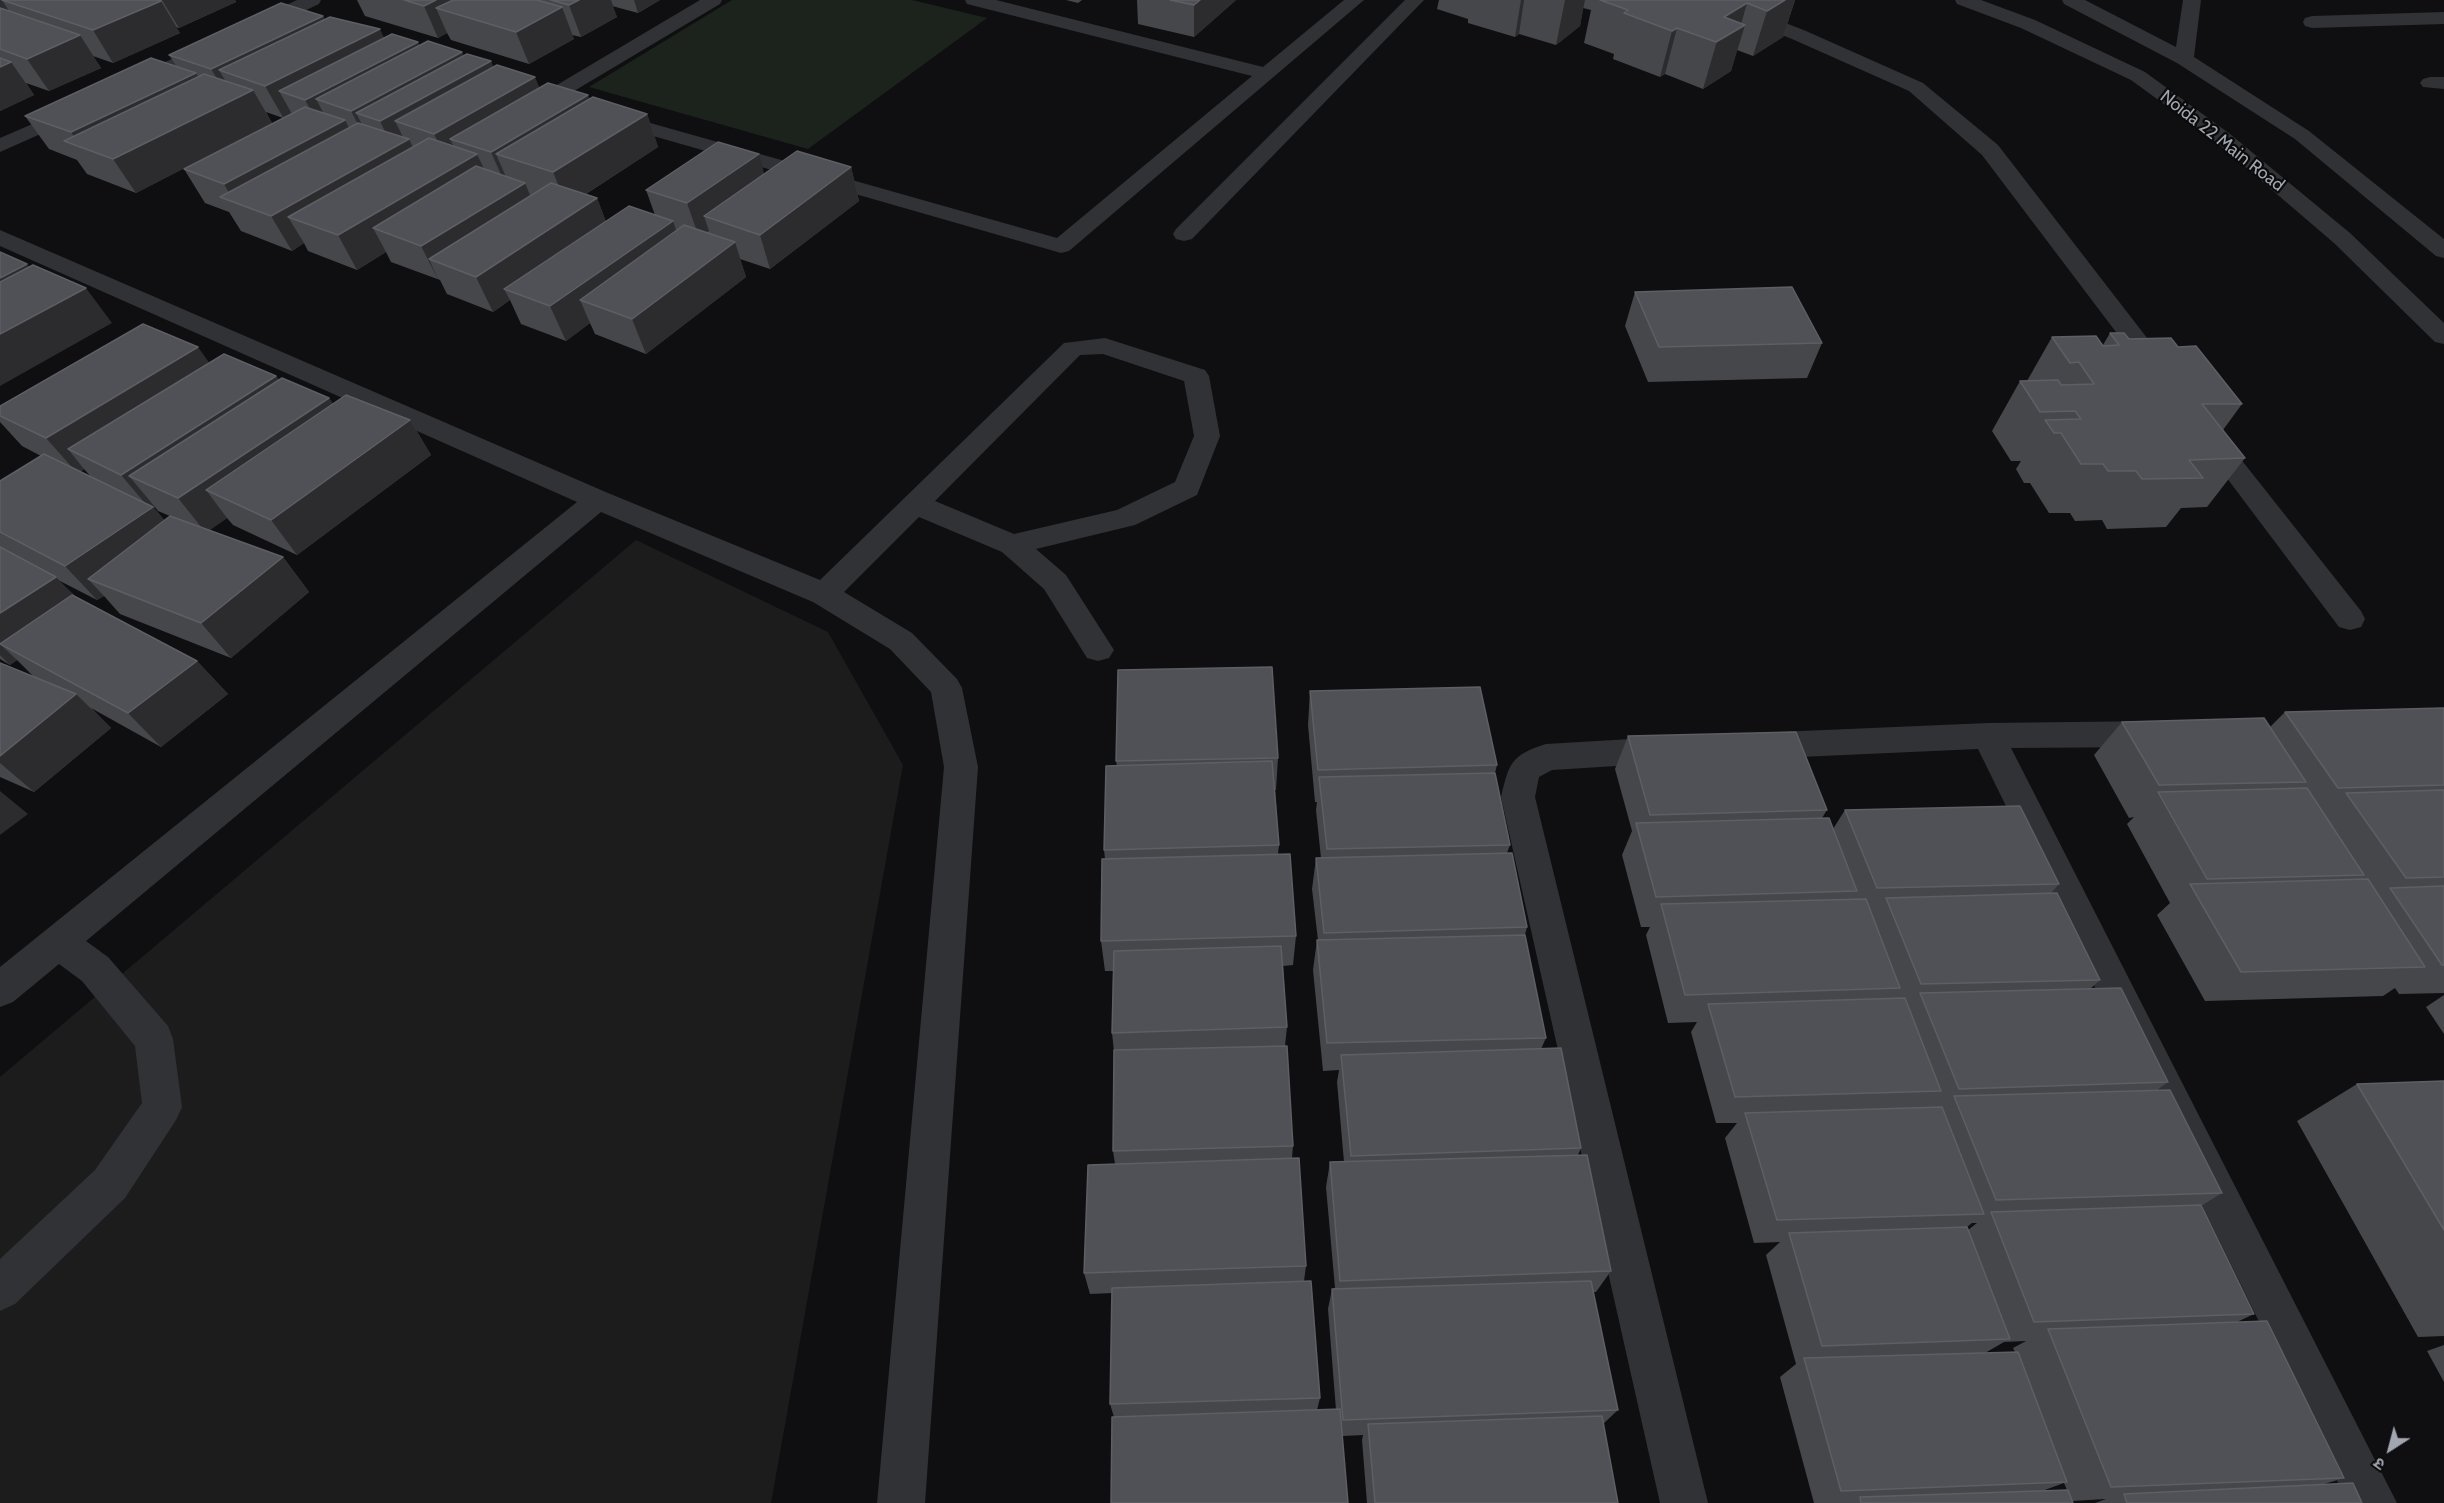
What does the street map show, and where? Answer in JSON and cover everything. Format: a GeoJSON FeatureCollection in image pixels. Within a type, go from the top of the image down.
{"type":"FeatureCollection","features":[{"type":"Feature","properties":{"kind":"street"},"geometry":{"type":"LineString","coordinates":[[117,92],[312,0]]}},
{"type":"Feature","properties":{"kind":"street"},"geometry":{"type":"LineString","coordinates":[[547,99],[713,0]]}},
{"type":"Feature","properties":{"kind":"street"},"geometry":{"type":"LineString","coordinates":[[974,0],[1268,74]]}},
{"type":"Feature","properties":{"kind":"street"},"geometry":{"type":"LineString","coordinates":[[593,112],[1060,246],[1355,0]]}},
{"type":"Feature","properties":{"kind":"street"},"geometry":{"type":"LineString","coordinates":[[1184,234],[1415,0]]}},
{"type":"Feature","properties":{"kind":"street"},"geometry":{"type":"LineString","coordinates":[[1710,0],[1799,35],[1916,87],[1990,150],[2350,619]]}},
{"type":"Feature","properties":{"kind":"street","name":"Noida 22 Main Road"},"geometry":{"type":"LineString","coordinates":[[1964,0],[2028,24],[2138,76],[2223,138],[2324,222],[2444,337]]}},
{"type":"Feature","properties":{"kind":"street","name":"Noida 22 Main Road"},"geometry":{"type":"LineString","coordinates":[[2071,0],[2184,59],[2302,135],[2439,241]]}},
{"type":"Feature","properties":{"kind":"street"},"geometry":{"type":"LineString","coordinates":[[2184,59],[2192,0]]}},
{"type":"Feature","properties":{"kind":"street"},"geometry":{"type":"LineString","coordinates":[[2312,22],[2444,18]]}},
{"type":"Feature","properties":{"kind":"street"},"geometry":{"type":"LineString","coordinates":[[265,22],[299,32]]}},
{"type":"Feature","properties":{"kind":"street"},"geometry":{"type":"LineString","coordinates":[[525,93],[570,106]]}},
{"type":"Feature","properties":{"kind":"street"},"geometry":{"type":"LineString","coordinates":[[0,146],[96,102]]}},
{"type":"Feature","properties":{"kind":"street"},"geometry":{"type":"LineString","coordinates":[[0,237],[598,500],[824,594],[901,641],[946,688],[961,767],[901,1503]]}},
{"type":"Feature","properties":{"kind":"street"},"geometry":{"type":"LineString","coordinates":[[824,594],[1073,348],[1105,346],[1196,376],[1207,436],[1186,488],[1125,518],[1012,545]]}},
{"type":"Feature","properties":{"kind":"street"},"geometry":{"type":"LineString","coordinates":[[0,990],[598,500]]}},
{"type":"Feature","properties":{"kind":"street"},"geometry":{"type":"LineString","coordinates":[[915,504],[1012,545],[1054,582],[1098,650]]}},
{"type":"Feature","properties":{"kind":"street"},"geometry":{"type":"LineString","coordinates":[[1684,1503],[1518,797],[1524,770],[1546,757],[1988,736],[2189,733]]}},
{"type":"Feature","properties":{"kind":"street"},"geometry":{"type":"LineString","coordinates":[[1988,736],[2373,1503]]}},
{"type":"Feature","properties":{"kind":"street"},"geometry":{"type":"LineString","coordinates":[[0,1289],[110,1184],[162,1107],[154,1039],[95,969],[59,942]]}},
{"type":"Feature","properties":{"kind":"shaded area"},"geometry":{"type":"Polygon","coordinates":[[[732,0],[912,0],[987,18],[808,149],[589,87],[732,0]]]}},
{"type":"Feature","properties":{"kind":"shaded area"},"geometry":{"type":"Polygon","coordinates":[[[636,540],[828,632],[903,765],[771,1503],[0,1503],[0,1077],[636,540]]]}},
{"type":"Feature","properties":{"kind":"building"},"geometry":{"type":"Polygon","coordinates":[[[2,0],[158,0],[161,1],[93,30],[2,0]]]}},
{"type":"Feature","properties":{"kind":"building"},"geometry":{"type":"Polygon","coordinates":[[[404,0],[436,0],[424,6],[404,0]]]}},
{"type":"Feature","properties":{"kind":"building"},"geometry":{"type":"Polygon","coordinates":[[[453,0],[537,0],[562,7],[516,32],[436,8],[453,0]]]}},
{"type":"Feature","properties":{"kind":"building"},"geometry":{"type":"Polygon","coordinates":[[[551,0],[579,0],[569,5],[551,0]]]}},
{"type":"Feature","properties":{"kind":"building"},"geometry":{"type":"Polygon","coordinates":[[[1170,0],[1200,0],[1194,5],[1170,0]]]}},
{"type":"Feature","properties":{"kind":"building"},"geometry":{"type":"Polygon","coordinates":[[[1600,0],[1785,0],[1767,11],[1747,3],[1724,17],[1745,25],[1716,42],[1677,28],[1672,31],[1624,13],[1628,10],[1600,0]]]}},
{"type":"Feature","properties":{"kind":"building"},"geometry":{"type":"Polygon","coordinates":[[[281,3],[323,16],[211,69],[169,55],[281,3]]]}},
{"type":"Feature","properties":{"kind":"building"},"geometry":{"type":"Polygon","coordinates":[[[0,8],[80,35],[27,59],[0,49],[0,8]]]}},
{"type":"Feature","properties":{"kind":"building"},"geometry":{"type":"Polygon","coordinates":[[[330,17],[380,29],[265,86],[219,70],[330,17]]]}},
{"type":"Feature","properties":{"kind":"building"},"geometry":{"type":"Polygon","coordinates":[[[392,34],[418,42],[305,100],[279,91],[392,34]]]}},
{"type":"Feature","properties":{"kind":"building"},"geometry":{"type":"Polygon","coordinates":[[[428,41],[462,52],[351,111],[316,99],[428,41]]]}},
{"type":"Feature","properties":{"kind":"building"},"geometry":{"type":"Polygon","coordinates":[[[467,54],[491,61],[380,121],[356,113],[467,54]]]}},
{"type":"Feature","properties":{"kind":"building"},"geometry":{"type":"Polygon","coordinates":[[[0,58],[11,62],[0,67],[0,58]]]}},
{"type":"Feature","properties":{"kind":"building"},"geometry":{"type":"Polygon","coordinates":[[[151,58],[196,73],[71,132],[25,116],[151,58]]]}},
{"type":"Feature","properties":{"kind":"building"},"geometry":{"type":"Polygon","coordinates":[[[497,65],[535,77],[434,134],[395,121],[497,65]]]}},
{"type":"Feature","properties":{"kind":"building"},"geometry":{"type":"Polygon","coordinates":[[[204,74],[253,90],[113,159],[64,141],[204,74]]]}},
{"type":"Feature","properties":{"kind":"building"},"geometry":{"type":"Polygon","coordinates":[[[548,83],[588,95],[491,152],[450,139],[548,83]]]}},
{"type":"Feature","properties":{"kind":"building"},"geometry":{"type":"Polygon","coordinates":[[[593,97],[647,114],[553,172],[496,154],[593,97]]]}},
{"type":"Feature","properties":{"kind":"building"},"geometry":{"type":"Polygon","coordinates":[[[305,107],[345,120],[224,184],[184,169],[305,107]]]}},
{"type":"Feature","properties":{"kind":"building"},"geometry":{"type":"Polygon","coordinates":[[[358,123],[409,139],[271,216],[220,197],[358,123]]]}},
{"type":"Feature","properties":{"kind":"building"},"geometry":{"type":"Polygon","coordinates":[[[429,138],[477,154],[338,235],[288,217],[429,138]]]}},
{"type":"Feature","properties":{"kind":"building"},"geometry":{"type":"Polygon","coordinates":[[[718,142],[759,154],[687,203],[646,190],[718,142]]]}},
{"type":"Feature","properties":{"kind":"building"},"geometry":{"type":"Polygon","coordinates":[[[797,151],[851,167],[760,235],[704,216],[797,151]]]}},
{"type":"Feature","properties":{"kind":"building"},"geometry":{"type":"Polygon","coordinates":[[[476,166],[525,183],[421,246],[373,228],[476,166]]]}},
{"type":"Feature","properties":{"kind":"building"},"geometry":{"type":"Polygon","coordinates":[[[551,183],[597,198],[476,277],[429,259],[551,183]]]}},
{"type":"Feature","properties":{"kind":"building"},"geometry":{"type":"Polygon","coordinates":[[[629,206],[673,221],[550,306],[504,289],[629,206]]]}},
{"type":"Feature","properties":{"kind":"building"},"geometry":{"type":"Polygon","coordinates":[[[684,225],[735,242],[632,319],[580,300],[684,225]]]}},
{"type":"Feature","properties":{"kind":"building"},"geometry":{"type":"Polygon","coordinates":[[[0,252],[27,264],[0,278],[0,252]]]}},
{"type":"Feature","properties":{"kind":"building"},"geometry":{"type":"Polygon","coordinates":[[[33,265],[86,288],[0,334],[0,282],[33,265]]]}},
{"type":"Feature","properties":{"kind":"building"},"geometry":{"type":"Polygon","coordinates":[[[1792,287],[1822,343],[1659,347],[1635,292],[1792,287]]]}},
{"type":"Feature","properties":{"kind":"building"},"geometry":{"type":"Polygon","coordinates":[[[143,324],[198,347],[46,438],[0,416],[0,406],[143,324]]]}},
{"type":"Feature","properties":{"kind":"building"},"geometry":{"type":"Polygon","coordinates":[[[2110,333],[2124,333],[2129,339],[2171,338],[2178,347],[2196,346],[2242,404],[2202,404],[2245,458],[2189,460],[2203,478],[2142,479],[2136,471],[2108,471],[2103,464],[2081,464],[2061,433],[2054,433],[2045,420],[2081,419],[2075,411],[2040,412],[2020,381],[2058,380],[2061,385],[2094,384],[2079,362],[2070,363],[2052,337],[2096,336],[2103,346],[2119,345],[2110,333]]]}},
{"type":"Feature","properties":{"kind":"building"},"geometry":{"type":"Polygon","coordinates":[[[224,354],[276,376],[121,475],[68,449],[224,354]]]}},
{"type":"Feature","properties":{"kind":"building"},"geometry":{"type":"Polygon","coordinates":[[[282,378],[329,398],[178,498],[129,476],[282,378]]]}},
{"type":"Feature","properties":{"kind":"building"},"geometry":{"type":"Polygon","coordinates":[[[346,395],[410,420],[271,520],[206,490],[346,395]]]}},
{"type":"Feature","properties":{"kind":"building"},"geometry":{"type":"Polygon","coordinates":[[[44,454],[153,507],[65,566],[0,532],[0,481],[44,454]]]}},
{"type":"Feature","properties":{"kind":"building"},"geometry":{"type":"Polygon","coordinates":[[[170,516],[283,557],[201,623],[88,579],[170,516]]]}},
{"type":"Feature","properties":{"kind":"building"},"geometry":{"type":"Polygon","coordinates":[[[0,547],[56,577],[0,613],[0,547]]]}},
{"type":"Feature","properties":{"kind":"building"},"geometry":{"type":"Polygon","coordinates":[[[72,595],[197,661],[128,713],[0,644],[72,595]]]}},
{"type":"Feature","properties":{"kind":"building"},"geometry":{"type":"Polygon","coordinates":[[[0,663],[76,694],[0,756],[0,663]]]}},
{"type":"Feature","properties":{"kind":"building"},"geometry":{"type":"Polygon","coordinates":[[[1272,667],[1278,758],[1116,761],[1118,670],[1272,667]]]}},
{"type":"Feature","properties":{"kind":"building"},"geometry":{"type":"Polygon","coordinates":[[[1480,687],[1497,765],[1318,770],[1310,691],[1480,687]]]}},
{"type":"Feature","properties":{"kind":"building"},"geometry":{"type":"Polygon","coordinates":[[[2444,708],[2444,785],[2338,788],[2285,712],[2444,708]]]}},
{"type":"Feature","properties":{"kind":"building"},"geometry":{"type":"Polygon","coordinates":[[[2264,718],[2306,782],[2159,785],[2122,722],[2264,718]]]}},
{"type":"Feature","properties":{"kind":"building"},"geometry":{"type":"Polygon","coordinates":[[[1796,732],[1827,810],[1650,815],[1628,736],[1796,732]]]}},
{"type":"Feature","properties":{"kind":"building"},"geometry":{"type":"Polygon","coordinates":[[[1272,761],[1279,845],[1104,850],[1106,766],[1272,761]]]}},
{"type":"Feature","properties":{"kind":"building"},"geometry":{"type":"Polygon","coordinates":[[[1495,773],[1510,845],[1327,849],[1319,777],[1495,773]]]}},
{"type":"Feature","properties":{"kind":"building"},"geometry":{"type":"Polygon","coordinates":[[[2307,788],[2364,875],[2207,879],[2158,792],[2307,788]]]}},
{"type":"Feature","properties":{"kind":"building"},"geometry":{"type":"Polygon","coordinates":[[[2444,790],[2444,877],[2406,878],[2346,793],[2444,790]]]}},
{"type":"Feature","properties":{"kind":"building"},"geometry":{"type":"Polygon","coordinates":[[[2020,806],[2059,884],[1877,888],[1845,810],[2020,806]]]}},
{"type":"Feature","properties":{"kind":"building"},"geometry":{"type":"Polygon","coordinates":[[[1829,818],[1857,891],[1656,897],[1636,823],[1829,818]]]}},
{"type":"Feature","properties":{"kind":"building"},"geometry":{"type":"Polygon","coordinates":[[[1512,853],[1527,927],[1324,933],[1316,858],[1512,853]]]}},
{"type":"Feature","properties":{"kind":"building"},"geometry":{"type":"Polygon","coordinates":[[[1290,854],[1296,936],[1101,941],[1102,859],[1290,854]]]}},
{"type":"Feature","properties":{"kind":"building"},"geometry":{"type":"Polygon","coordinates":[[[2368,879],[2425,967],[2241,972],[2190,884],[2368,879]]]}},
{"type":"Feature","properties":{"kind":"building"},"geometry":{"type":"Polygon","coordinates":[[[2444,886],[2444,965],[2442,965],[2390,888],[2444,886]]]}},
{"type":"Feature","properties":{"kind":"building"},"geometry":{"type":"Polygon","coordinates":[[[2057,893],[2100,980],[1921,984],[1886,898],[2057,893]]]}},
{"type":"Feature","properties":{"kind":"building"},"geometry":{"type":"Polygon","coordinates":[[[1866,899],[1900,988],[1685,995],[1661,904],[1866,899]]]}},
{"type":"Feature","properties":{"kind":"building"},"geometry":{"type":"Polygon","coordinates":[[[1525,935],[1546,1038],[1327,1043],[1317,940],[1525,935]]]}},
{"type":"Feature","properties":{"kind":"building"},"geometry":{"type":"Polygon","coordinates":[[[1281,946],[1287,1027],[1112,1033],[1114,951],[1281,946]]]}},
{"type":"Feature","properties":{"kind":"building"},"geometry":{"type":"Polygon","coordinates":[[[2121,988],[2168,1082],[1959,1089],[1920,993],[2121,988]]]}},
{"type":"Feature","properties":{"kind":"building"},"geometry":{"type":"Polygon","coordinates":[[[1905,998],[1941,1091],[1735,1097],[1708,1004],[1905,998]]]}},
{"type":"Feature","properties":{"kind":"building"},"geometry":{"type":"Polygon","coordinates":[[[1287,1046],[1293,1146],[1113,1151],[1114,1050],[1287,1046]]]}},
{"type":"Feature","properties":{"kind":"building"},"geometry":{"type":"Polygon","coordinates":[[[1561,1048],[1581,1148],[1351,1156],[1341,1055],[1561,1048]]]}},
{"type":"Feature","properties":{"kind":"building"},"geometry":{"type":"Polygon","coordinates":[[[2444,1081],[2444,1230],[2357,1084],[2444,1081]]]}},
{"type":"Feature","properties":{"kind":"building"},"geometry":{"type":"Polygon","coordinates":[[[2170,1090],[2222,1193],[1996,1200],[1954,1096],[2170,1090]]]}},
{"type":"Feature","properties":{"kind":"building"},"geometry":{"type":"Polygon","coordinates":[[[1942,1107],[1984,1214],[1777,1220],[1745,1113],[1942,1107]]]}},
{"type":"Feature","properties":{"kind":"building"},"geometry":{"type":"Polygon","coordinates":[[[1587,1155],[1611,1271],[1340,1281],[1330,1162],[1587,1155]]]}},
{"type":"Feature","properties":{"kind":"building"},"geometry":{"type":"Polygon","coordinates":[[[1299,1158],[1306,1266],[1084,1273],[1088,1165],[1299,1158]]]}},
{"type":"Feature","properties":{"kind":"building"},"geometry":{"type":"Polygon","coordinates":[[[2201,1205],[2254,1314],[2034,1322],[1991,1212],[2201,1205]]]}},
{"type":"Feature","properties":{"kind":"building"},"geometry":{"type":"Polygon","coordinates":[[[1967,1227],[2010,1339],[1822,1346],[1789,1233],[1967,1227]]]}},
{"type":"Feature","properties":{"kind":"building"},"geometry":{"type":"Polygon","coordinates":[[[1311,1281],[1320,1398],[1110,1404],[1112,1288],[1311,1281]]]}},
{"type":"Feature","properties":{"kind":"building"},"geometry":{"type":"Polygon","coordinates":[[[1591,1281],[1618,1410],[1343,1420],[1332,1289],[1591,1281]]]}},
{"type":"Feature","properties":{"kind":"building"},"geometry":{"type":"Polygon","coordinates":[[[2267,1321],[2344,1478],[2111,1487],[2048,1329],[2267,1321]]]}},
{"type":"Feature","properties":{"kind":"building"},"geometry":{"type":"Polygon","coordinates":[[[2018,1352],[2067,1482],[1841,1491],[1804,1358],[2018,1352]]]}},
{"type":"Feature","properties":{"kind":"building"},"geometry":{"type":"Polygon","coordinates":[[[1340,1409],[1348,1503],[1111,1503],[1112,1417],[1340,1409]]]}},
{"type":"Feature","properties":{"kind":"building"},"geometry":{"type":"Polygon","coordinates":[[[1602,1416],[1618,1503],[1375,1503],[1368,1424],[1602,1416]]]}},
{"type":"Feature","properties":{"kind":"building"},"geometry":{"type":"Polygon","coordinates":[[[2353,1483],[2362,1503],[2127,1503],[2124,1494],[2353,1483]]]}},
{"type":"Feature","properties":{"kind":"building"},"geometry":{"type":"Polygon","coordinates":[[[2068,1490],[2073,1503],[1861,1503],[1860,1497],[2068,1490]]]}}]}
